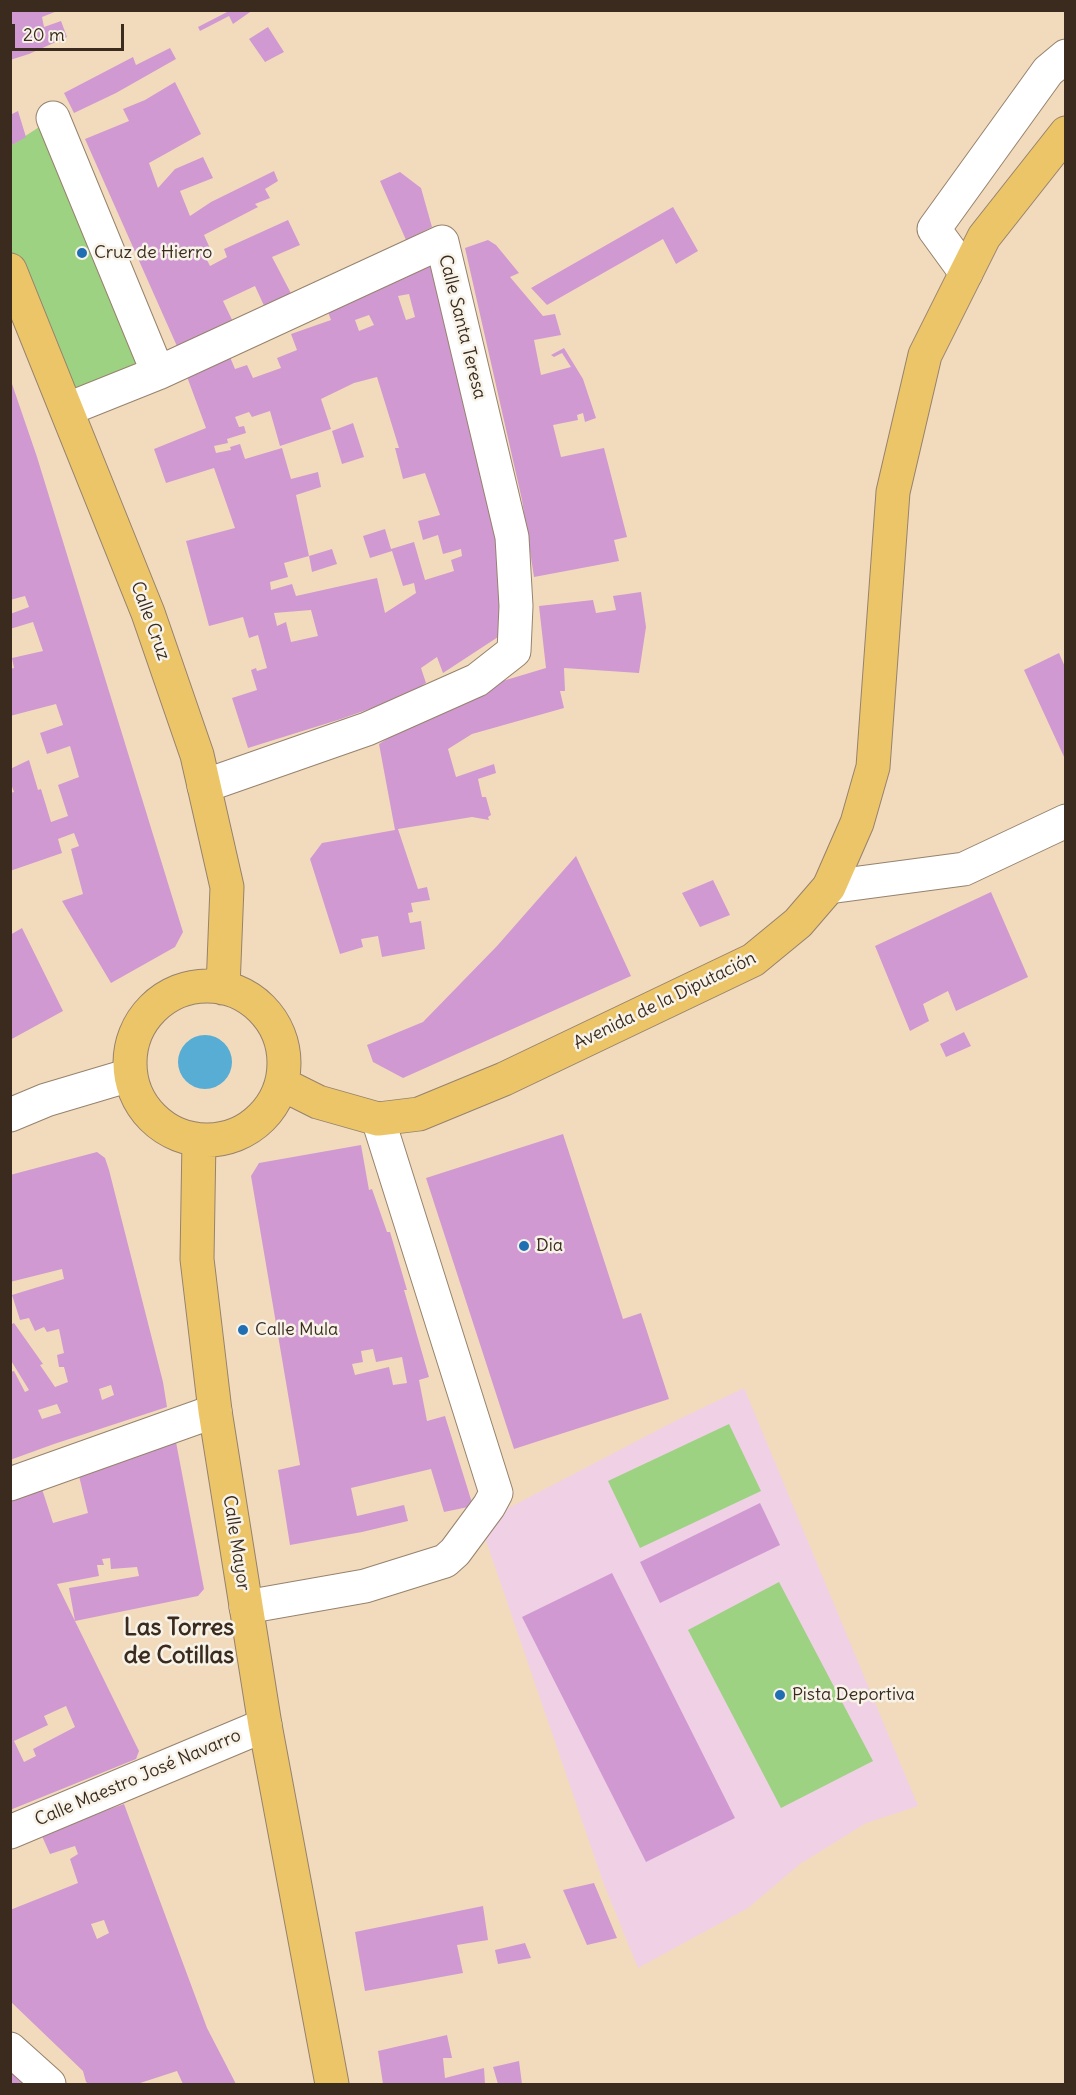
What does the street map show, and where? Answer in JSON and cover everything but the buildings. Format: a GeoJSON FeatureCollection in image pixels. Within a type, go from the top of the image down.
{"type":"FeatureCollection","features":[{"type":"Feature","properties":{"kind":"main road","name":"Avenida de la Diputación"},"geometry":{"type":"LineString","coordinates":[[282,1084],[318,1102],[378,1119],[419,1114],[504,1079],[753,960],[798,923],[829,887],[858,823],[873,767],[893,492],[925,354],[984,237],[1065,133]]}},
{"type":"Feature","properties":{"kind":"main road","name":"Calle Cruz"},"geometry":{"type":"LineString","coordinates":[[10,270],[148,612],[197,755],[227,887],[223,988]]}},
{"type":"Feature","properties":{"kind":"main road"},"geometry":{"type":"LineString","coordinates":[[207,985],[223,988],[233,989],[256,1002],[274,1023],[284,1046],[285,1070],[279,1094],[265,1115],[246,1130],[223,1139],[199,1140],[175,1134],[154,1120],[139,1101],[130,1075],[130,1048],[139,1024],[157,1003],[180,990],[207,985]]}},
{"type":"Feature","properties":{"kind":"main road","name":"Calle Mayor"},"geometry":{"type":"LineString","coordinates":[[199,1140],[197,1259],[215,1411],[265,1725],[332,2085]]}},
{"type":"Feature","properties":{"kind":"street"},"geometry":{"type":"LineString","coordinates":[[966,273],[934,229],[1048,71],[1065,56]]}},
{"type":"Feature","properties":{"kind":"street"},"geometry":{"type":"LineString","coordinates":[[53,118],[158,373]]}},
{"type":"Feature","properties":{"kind":"street","name":"Calle Santa Teresa"},"geometry":{"type":"LineString","coordinates":[[68,409],[158,373],[442,242],[512,537],[516,606],[514,651],[477,680],[367,729],[204,786]]}},
{"type":"Feature","properties":{"kind":"street"},"geometry":{"type":"LineString","coordinates":[[829,887],[964,869],[1065,821]]}},
{"type":"Feature","properties":{"kind":"street"},"geometry":{"type":"LineString","coordinates":[[10,1115],[46,1100],[130,1075]]}},
{"type":"Feature","properties":{"kind":"street"},"geometry":{"type":"LineString","coordinates":[[246,1607],[365,1586],[445,1561],[455,1552],[496,1493],[378,1119]]}},
{"type":"Feature","properties":{"kind":"street"},"geometry":{"type":"LineString","coordinates":[[10,1484],[215,1411]]}},
{"type":"Feature","properties":{"kind":"street","name":"Calle Maestro José Navarro"},"geometry":{"type":"LineString","coordinates":[[10,1832],[265,1725]]}},
{"type":"Feature","properties":{"kind":"street"},"geometry":{"type":"LineString","coordinates":[[10,2049],[49,2085]]}},
{"type":"Feature","properties":{"kind":"shaded area"},"geometry":{"type":"Polygon","coordinates":[[[744,1388],[918,1806],[866,1823],[800,1864],[748,1908],[638,1968],[603,1882],[480,1523],[675,1421],[744,1388]]]}},
{"type":"Feature","properties":{"kind":"green space"},"geometry":{"type":"Polygon","coordinates":[[[53,118],[158,373],[68,409],[11,270],[10,146],[53,118]]]}},
{"type":"Feature","properties":{"kind":"green space"},"geometry":{"type":"Polygon","coordinates":[[[729,1424],[761,1491],[640,1548],[608,1481],[729,1424]]]}},
{"type":"Feature","properties":{"kind":"green space","name":"Pista Deportiva"},"geometry":{"type":"Polygon","coordinates":[[[779,1582],[873,1761],[781,1808],[688,1630],[779,1582]]]}},
{"type":"Feature","properties":{"kind":"water"},"geometry":{"type":"Polygon","coordinates":[[[205,1035],[215,1037],[224,1043],[230,1052],[232,1062],[230,1072],[224,1081],[215,1087],[205,1089],[195,1087],[186,1081],[180,1072],[178,1062],[180,1052],[186,1043],[195,1037],[205,1035]]]}},
{"type":"Feature","properties":{"kind":"place","name":"Cruz de Hierro"},"geometry":{"type":"Point","coordinates":[82,253]}},
{"type":"Feature","properties":{"kind":"place","name":"Dia"},"geometry":{"type":"Point","coordinates":[524,1246]}},
{"type":"Feature","properties":{"kind":"place","name":"Calle Mula"},"geometry":{"type":"Point","coordinates":[243,1330]}},
{"type":"Feature","properties":{"kind":"place","name":"Pista Deportiva"},"geometry":{"type":"Point","coordinates":[780,1695]}},
{"type":"Feature","properties":{"kind":"district","name":"Las Torres de Cotillas"},"geometry":{"type":"Point","coordinates":[179,1642]}}]}
